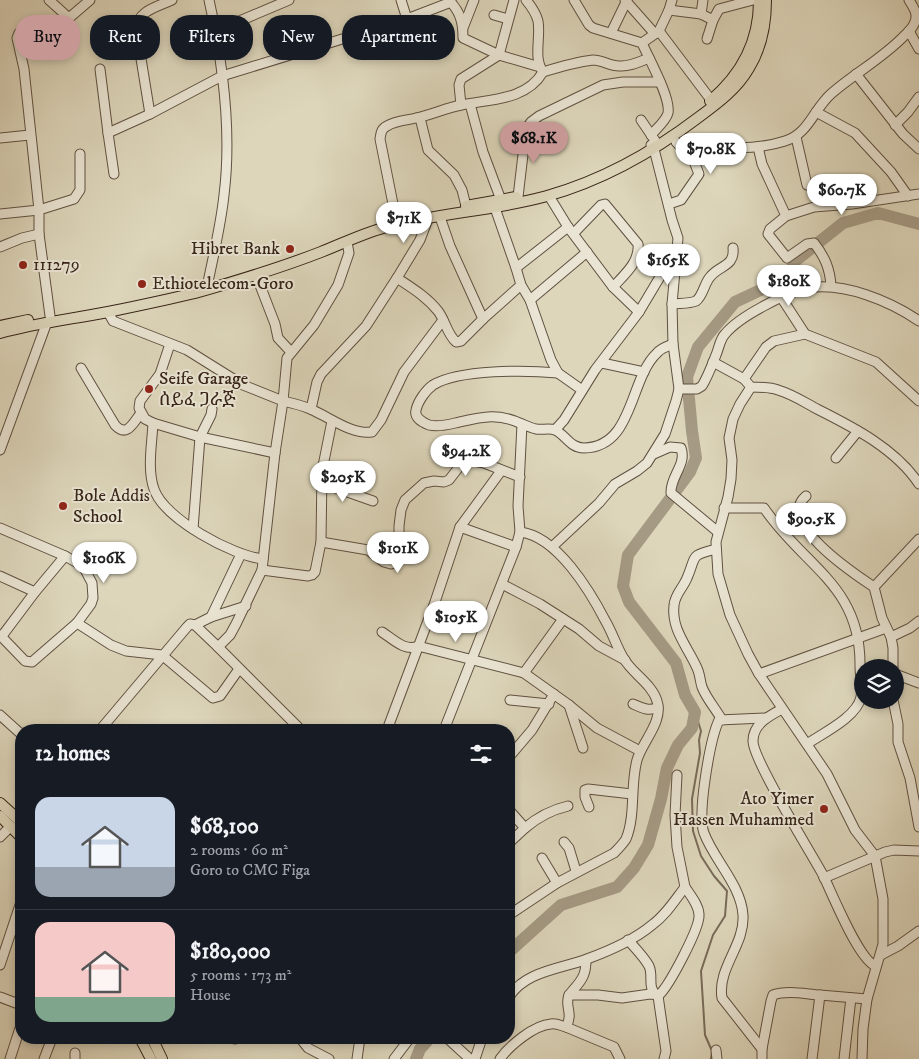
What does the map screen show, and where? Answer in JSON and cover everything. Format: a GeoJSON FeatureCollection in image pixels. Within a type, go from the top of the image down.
{"type":"FeatureCollection","features":[{"type":"Feature","properties":{"kind":"main road"},"geometry":{"type":"LineString","coordinates":[[674,138],[734,77],[747,56],[756,31],[759,0]]}},
{"type":"Feature","properties":{"kind":"main road"},"geometry":{"type":"LineString","coordinates":[[0,334],[45,318],[108,312],[208,285],[396,219],[466,206],[498,204],[582,179],[612,166],[653,143],[674,138],[724,98],[742,79],[750,67],[761,41],[766,0]]}},
{"type":"Feature","properties":{"kind":"main road"},"geometry":{"type":"LineString","coordinates":[[0,326],[256,275],[381,229],[498,204],[549,196],[603,176],[653,143]]}},
{"type":"Feature","properties":{"kind":"main road"},"geometry":{"type":"LineString","coordinates":[[0,803],[15,817]]}},
{"type":"Feature","properties":{"kind":"main road"},"geometry":{"type":"LineString","coordinates":[[0,816],[15,819]]}},
{"type":"Feature","properties":{"kind":"main road"},"geometry":{"type":"LineString","coordinates":[[143,1044],[151,1059]]}},
{"type":"Feature","properties":{"kind":"main road"},"geometry":{"type":"LineString","coordinates":[[155,1044],[162,1059]]}},
{"type":"Feature","properties":{"kind":"street"},"geometry":{"type":"LineString","coordinates":[[49,0],[66,15]]}},
{"type":"Feature","properties":{"kind":"street"},"geometry":{"type":"LineString","coordinates":[[72,15],[90,0]]}},
{"type":"Feature","properties":{"kind":"street"},"geometry":{"type":"LineString","coordinates":[[150,114],[136,28],[137,20],[143,13],[172,0]]}},
{"type":"Feature","properties":{"kind":"street"},"geometry":{"type":"LineString","coordinates":[[209,0],[212,15]]}},
{"type":"Feature","properties":{"kind":"street"},"geometry":{"type":"LineString","coordinates":[[252,15],[289,0]]}},
{"type":"Feature","properties":{"kind":"street"},"geometry":{"type":"LineString","coordinates":[[400,0],[406,15]]}},
{"type":"Feature","properties":{"kind":"street"},"geometry":{"type":"LineString","coordinates":[[463,29],[474,0]]}},
{"type":"Feature","properties":{"kind":"street"},"geometry":{"type":"LineString","coordinates":[[514,0],[499,55],[461,79],[459,85],[483,152],[521,285],[530,300],[551,360],[558,373],[582,390]]}},
{"type":"Feature","properties":{"kind":"street"},"geometry":{"type":"LineString","coordinates":[[396,219],[380,139],[381,131],[387,125],[420,118],[465,104],[496,101],[510,96],[540,78],[542,70],[538,22],[536,14],[526,0]]}},
{"type":"Feature","properties":{"kind":"street"},"geometry":{"type":"LineString","coordinates":[[574,0],[593,28],[642,43],[665,94],[668,113],[653,143]]}},
{"type":"Feature","properties":{"kind":"street"},"geometry":{"type":"LineString","coordinates":[[642,43],[657,32],[669,10],[672,0]]}},
{"type":"Feature","properties":{"kind":"street"},"geometry":{"type":"LineString","coordinates":[[701,14],[703,0]]}},
{"type":"Feature","properties":{"kind":"street"},"geometry":{"type":"LineString","coordinates":[[707,39],[719,9],[754,0]]}},
{"type":"Feature","properties":{"kind":"street"},"geometry":{"type":"LineString","coordinates":[[674,138],[710,146],[758,147],[796,137],[807,126],[830,95],[894,46],[915,23],[917,10],[908,0]]}},
{"type":"Feature","properties":{"kind":"street"},"geometry":{"type":"LineString","coordinates":[[417,15],[450,1],[458,9],[463,29],[463,38],[499,55],[542,70],[594,60],[618,66],[629,66],[649,58]]}},
{"type":"Feature","properties":{"kind":"street"},"geometry":{"type":"LineString","coordinates":[[611,33],[626,1],[657,32],[711,100]]}},
{"type":"Feature","properties":{"kind":"street"},"geometry":{"type":"LineString","coordinates":[[669,10],[701,14],[714,20]]}},
{"type":"Feature","properties":{"kind":"street"},"geometry":{"type":"LineString","coordinates":[[494,15],[508,19]]}},
{"type":"Feature","properties":{"kind":"street"},"geometry":{"type":"LineString","coordinates":[[908,31],[919,48]]}},
{"type":"Feature","properties":{"kind":"street"},"geometry":{"type":"LineString","coordinates":[[108,133],[150,114],[222,76],[342,39]]}},
{"type":"Feature","properties":{"kind":"street"},"geometry":{"type":"LineString","coordinates":[[0,450],[45,318],[39,210],[22,60]]}},
{"type":"Feature","properties":{"kind":"street"},"geometry":{"type":"LineString","coordinates":[[208,285],[224,195],[227,142],[220,60]]}},
{"type":"Feature","properties":{"kind":"street"},"geometry":{"type":"LineString","coordinates":[[100,69],[114,174]]}},
{"type":"Feature","properties":{"kind":"street"},"geometry":{"type":"LineString","coordinates":[[856,74],[895,125],[919,149]]}},
{"type":"Feature","properties":{"kind":"street"},"geometry":{"type":"LineString","coordinates":[[518,197],[526,129],[531,122],[539,116],[603,85],[623,82],[660,82]]}},
{"type":"Feature","properties":{"kind":"street"},"geometry":{"type":"LineString","coordinates":[[895,125],[919,97]]}},
{"type":"Feature","properties":{"kind":"street"},"geometry":{"type":"LineString","coordinates":[[816,112],[855,133],[891,172],[908,196]]}},
{"type":"Feature","properties":{"kind":"street"},"geometry":{"type":"LineString","coordinates":[[420,118],[428,150],[454,176],[462,190],[466,206]]}},
{"type":"Feature","properties":{"kind":"street"},"geometry":{"type":"LineString","coordinates":[[552,546],[599,503],[615,484],[647,463],[665,434],[682,389],[673,344],[672,304],[678,238],[653,143],[641,120]]}},
{"type":"Feature","properties":{"kind":"street"},"geometry":{"type":"LineString","coordinates":[[0,138],[30,135]]}},
{"type":"Feature","properties":{"kind":"street"},"geometry":{"type":"LineString","coordinates":[[796,137],[807,185]]}},
{"type":"Feature","properties":{"kind":"street"},"geometry":{"type":"LineString","coordinates":[[669,204],[681,200],[700,174],[693,159],[674,138]]}},
{"type":"Feature","properties":{"kind":"street"},"geometry":{"type":"LineString","coordinates":[[758,147],[762,164],[786,216]]}},
{"type":"Feature","properties":{"kind":"street"},"geometry":{"type":"LineString","coordinates":[[0,214],[39,210],[74,199],[80,190],[80,154]]}},
{"type":"Feature","properties":{"kind":"street"},"geometry":{"type":"LineString","coordinates":[[831,286],[828,266],[816,246],[807,244],[787,258],[768,234],[770,229],[786,216],[814,207],[852,204],[919,194]]}},
{"type":"Feature","properties":{"kind":"street"},"geometry":{"type":"LineString","coordinates":[[549,196],[571,230],[613,287],[639,312]]}},
{"type":"Feature","properties":{"kind":"street"},"geometry":{"type":"LineString","coordinates":[[516,268],[571,230],[603,204],[608,206],[638,244],[638,253],[633,263],[613,287]]}},
{"type":"Feature","properties":{"kind":"street"},"geometry":{"type":"LineString","coordinates":[[440,217],[450,246],[483,319]]}},
{"type":"Feature","properties":{"kind":"street"},"geometry":{"type":"LineString","coordinates":[[311,409],[321,374],[366,326],[398,278],[420,240],[428,219]]}},
{"type":"Feature","properties":{"kind":"street"},"geometry":{"type":"LineString","coordinates":[[0,247],[22,238],[39,234]]}},
{"type":"Feature","properties":{"kind":"street"},"geometry":{"type":"LineString","coordinates":[[218,646],[230,635],[246,606],[262,570],[287,358],[314,325],[338,285],[349,253],[347,242]]}},
{"type":"Feature","properties":{"kind":"street"},"geometry":{"type":"LineString","coordinates":[[555,430],[564,420],[582,390],[639,312],[677,248]]}},
{"type":"Feature","properties":{"kind":"street"},"geometry":{"type":"LineString","coordinates":[[672,304],[694,302],[699,298],[711,276],[730,262],[733,257],[733,248]]}},
{"type":"Feature","properties":{"kind":"street"},"geometry":{"type":"LineString","coordinates":[[530,300],[587,252]]}},
{"type":"Feature","properties":{"kind":"street"},"geometry":{"type":"LineString","coordinates":[[256,275],[275,324],[278,338],[291,352]]}},
{"type":"Feature","properties":{"kind":"street"},"geometry":{"type":"LineString","coordinates":[[398,278],[422,295],[439,312],[451,337],[459,342],[521,285]]}},
{"type":"Feature","properties":{"kind":"street"},"geometry":{"type":"LineString","coordinates":[[682,389],[697,390],[702,386],[723,335],[735,324],[749,314],[781,297],[808,288],[831,286],[864,294],[904,311],[919,321]]}},
{"type":"Feature","properties":{"kind":"street"},"geometry":{"type":"LineString","coordinates":[[781,297],[806,334]]}},
{"type":"Feature","properties":{"kind":"street"},"geometry":{"type":"LineString","coordinates":[[108,312],[113,321],[118,324],[187,350],[243,384],[283,401],[311,409],[332,421],[366,432],[372,432],[381,420],[404,372],[443,320]]}},
{"type":"Feature","properties":{"kind":"street"},"geometry":{"type":"LineString","coordinates":[[744,379],[766,347],[774,341],[806,334],[876,362],[919,401]]}},
{"type":"Feature","properties":{"kind":"street"},"geometry":{"type":"LineString","coordinates":[[170,344],[160,374],[140,401],[139,408],[145,418],[153,423],[200,437],[275,453]]}},
{"type":"Feature","properties":{"kind":"street"},"geometry":{"type":"LineString","coordinates":[[558,373],[533,371],[482,373],[441,382],[428,390],[418,402],[415,411],[416,416],[419,420],[429,425],[438,426],[487,416],[500,416],[510,418],[536,429],[555,430],[568,442],[583,448],[602,444],[617,432],[623,423],[644,372],[655,354],[673,344]]}},
{"type":"Feature","properties":{"kind":"street"},"geometry":{"type":"LineString","coordinates":[[713,362],[744,379],[751,387],[769,388],[790,394],[858,431],[896,458],[919,484]]}},
{"type":"Feature","properties":{"kind":"street"},"geometry":{"type":"LineString","coordinates":[[602,363],[644,372]]}},
{"type":"Feature","properties":{"kind":"street"},"geometry":{"type":"LineString","coordinates":[[81,368],[115,425],[120,430],[128,430],[141,413]]}},
{"type":"Feature","properties":{"kind":"street"},"geometry":{"type":"LineString","coordinates":[[751,387],[740,404],[729,438],[732,460],[731,479],[718,532],[716,549],[718,574],[730,616],[759,674],[827,774],[855,830],[875,856],[883,899],[884,926],[881,955],[867,999],[862,1059]]}},
{"type":"Feature","properties":{"kind":"street"},"geometry":{"type":"LineString","coordinates":[[193,529],[200,437],[212,409]]}},
{"type":"Feature","properties":{"kind":"street"},"geometry":{"type":"LineString","coordinates":[[262,570],[312,576],[315,572],[321,542],[322,471],[332,421]]}},
{"type":"Feature","properties":{"kind":"street"},"geometry":{"type":"LineString","coordinates":[[153,423],[151,474],[153,488],[159,500],[193,529],[222,546],[241,554],[264,559]]}},
{"type":"Feature","properties":{"kind":"street"},"geometry":{"type":"LineString","coordinates":[[446,724],[502,584],[520,532],[518,506],[522,424]]}},
{"type":"Feature","properties":{"kind":"street"},"geometry":{"type":"LineString","coordinates":[[836,458],[858,431]]}},
{"type":"Feature","properties":{"kind":"street"},"geometry":{"type":"LineString","coordinates":[[654,454],[670,447],[680,448],[683,459],[673,479],[671,493],[718,532]]}},
{"type":"Feature","properties":{"kind":"street"},"geometry":{"type":"LineString","coordinates":[[321,542],[368,550],[384,562],[391,564],[399,557],[398,526],[405,500],[424,483],[449,480],[459,467],[466,463],[484,463],[520,477]]}},
{"type":"Feature","properties":{"kind":"street"},"geometry":{"type":"LineString","coordinates":[[393,724],[460,527],[501,471]]}},
{"type":"Feature","properties":{"kind":"street"},"geometry":{"type":"LineString","coordinates":[[322,483],[373,501]]}},
{"type":"Feature","properties":{"kind":"street"},"geometry":{"type":"LineString","coordinates":[[806,496],[800,504],[799,513],[801,520],[816,542],[834,559],[874,587],[882,618],[891,638],[893,659]]}},
{"type":"Feature","properties":{"kind":"street"},"geometry":{"type":"LineString","coordinates":[[724,508],[764,508],[781,530],[838,589],[852,615],[859,637],[861,654],[861,699],[847,717],[807,744]]}},
{"type":"Feature","properties":{"kind":"street"},"geometry":{"type":"LineString","coordinates":[[460,527],[516,547]]}},
{"type":"Feature","properties":{"kind":"street"},"geometry":{"type":"LineString","coordinates":[[0,528],[65,556],[83,566],[92,584],[93,598],[91,604],[77,623],[32,662],[25,661],[1,636],[65,556]]}},
{"type":"Feature","properties":{"kind":"street"},"geometry":{"type":"LineString","coordinates":[[515,911],[557,883],[614,853],[626,839],[630,823],[635,769],[640,751],[657,718],[658,707],[657,700],[652,691],[625,660],[606,621],[569,566],[552,546],[536,536],[520,532]]}},
{"type":"Feature","properties":{"kind":"street"},"geometry":{"type":"LineString","coordinates":[[874,587],[919,539]]}},
{"type":"Feature","properties":{"kind":"street"},"geometry":{"type":"LineString","coordinates":[[716,549],[697,554],[694,557],[689,574],[678,593],[674,608],[676,629],[698,670],[706,694],[722,720]]}},
{"type":"Feature","properties":{"kind":"street"},"geometry":{"type":"LineString","coordinates":[[211,617],[241,554]]}},
{"type":"Feature","properties":{"kind":"street"},"geometry":{"type":"LineString","coordinates":[[0,576],[35,592]]}},
{"type":"Feature","properties":{"kind":"street"},"geometry":{"type":"LineString","coordinates":[[502,584],[540,604],[579,629],[599,646],[625,660]]}},
{"type":"Feature","properties":{"kind":"street"},"geometry":{"type":"LineString","coordinates":[[105,724],[190,624],[195,625],[211,617],[246,606]]}},
{"type":"Feature","properties":{"kind":"street"},"geometry":{"type":"LineString","coordinates":[[524,674],[563,619]]}},
{"type":"Feature","properties":{"kind":"street"},"geometry":{"type":"LineString","coordinates":[[891,638],[919,621]]}},
{"type":"Feature","properties":{"kind":"street"},"geometry":{"type":"LineString","coordinates":[[77,623],[111,646],[126,651],[162,655],[213,698],[220,696],[240,669]]}},
{"type":"Feature","properties":{"kind":"street"},"geometry":{"type":"LineString","coordinates":[[195,625],[295,724]]}},
{"type":"Feature","properties":{"kind":"street"},"geometry":{"type":"LineString","coordinates":[[759,674],[886,628]]}},
{"type":"Feature","properties":{"kind":"street"},"geometry":{"type":"LineString","coordinates":[[382,632],[407,648],[413,649],[418,646],[524,674],[569,705],[596,728],[640,751]]}},
{"type":"Feature","properties":{"kind":"street"},"geometry":{"type":"LineString","coordinates":[[904,677],[919,683]]}},
{"type":"Feature","properties":{"kind":"street"},"geometry":{"type":"LineString","coordinates":[[515,750],[532,730],[554,694]]}},
{"type":"Feature","properties":{"kind":"street"},"geometry":{"type":"LineString","coordinates":[[510,700],[549,704]]}},
{"type":"Feature","properties":{"kind":"street"},"geometry":{"type":"LineString","coordinates":[[634,704],[643,709],[654,710],[658,707]]}},
{"type":"Feature","properties":{"kind":"street"},"geometry":{"type":"LineString","coordinates":[[569,705],[583,748]]}},
{"type":"Feature","properties":{"kind":"street"},"geometry":{"type":"LineString","coordinates":[[782,709],[759,724],[752,739],[753,745],[765,772],[824,878],[849,930],[865,958],[876,966]]}},
{"type":"Feature","properties":{"kind":"street"},"geometry":{"type":"LineString","coordinates":[[895,709],[898,724],[898,742],[910,778],[919,827]]}},
{"type":"Feature","properties":{"kind":"street"},"geometry":{"type":"LineString","coordinates":[[0,715],[15,729]]}},
{"type":"Feature","properties":{"kind":"street"},"geometry":{"type":"LineString","coordinates":[[762,1054],[724,1003],[720,990],[722,977],[743,926],[743,913],[734,884],[704,832],[702,822],[709,758],[718,722],[722,720],[766,718]]}},
{"type":"Feature","properties":{"kind":"street"},"geometry":{"type":"LineString","coordinates":[[658,996],[663,992],[683,956],[699,915],[697,907],[685,887],[677,847],[675,814],[677,775]]}},
{"type":"Feature","properties":{"kind":"street"},"geometry":{"type":"LineString","coordinates":[[589,807],[585,797],[585,790],[588,789],[632,794]]}},
{"type":"Feature","properties":{"kind":"street"},"geometry":{"type":"LineString","coordinates":[[515,837],[545,813],[568,806]]}},
{"type":"Feature","properties":{"kind":"street"},"geometry":{"type":"LineString","coordinates":[[515,817],[525,828]]}},
{"type":"Feature","properties":{"kind":"street"},"geometry":{"type":"LineString","coordinates":[[0,837],[15,821]]}},
{"type":"Feature","properties":{"kind":"street"},"geometry":{"type":"LineString","coordinates":[[564,842],[569,848],[576,872]]}},
{"type":"Feature","properties":{"kind":"street"},"geometry":{"type":"LineString","coordinates":[[824,878],[894,850],[919,851]]}},
{"type":"Feature","properties":{"kind":"street"},"geometry":{"type":"LineString","coordinates":[[542,858],[557,883]]}},
{"type":"Feature","properties":{"kind":"street"},"geometry":{"type":"LineString","coordinates":[[515,988],[539,975],[586,960],[652,926],[665,914],[685,887]]}},
{"type":"Feature","properties":{"kind":"street"},"geometry":{"type":"LineString","coordinates":[[0,964],[15,920]]}},
{"type":"Feature","properties":{"kind":"street"},"geometry":{"type":"LineString","coordinates":[[881,955],[919,931]]}},
{"type":"Feature","properties":{"kind":"street"},"geometry":{"type":"LineString","coordinates":[[628,940],[648,965],[651,973],[650,984],[652,992],[658,996],[667,1057]]}},
{"type":"Feature","properties":{"kind":"street"},"geometry":{"type":"LineString","coordinates":[[566,1027],[571,1017],[568,1004],[569,995],[583,978],[586,960]]}},
{"type":"Feature","properties":{"kind":"street"},"geometry":{"type":"LineString","coordinates":[[762,1054],[773,995],[778,993],[799,993],[867,999]]}},
{"type":"Feature","properties":{"kind":"street"},"geometry":{"type":"LineString","coordinates":[[569,995],[598,995],[622,998],[650,994],[658,996]]}},
{"type":"Feature","properties":{"kind":"street"},"geometry":{"type":"LineString","coordinates":[[812,1059],[820,995]]}},
{"type":"Feature","properties":{"kind":"street"},"geometry":{"type":"LineString","coordinates":[[0,998],[15,1003]]}},
{"type":"Feature","properties":{"kind":"street"},"geometry":{"type":"LineString","coordinates":[[844,1059],[850,998]]}},
{"type":"Feature","properties":{"kind":"street"},"geometry":{"type":"LineString","coordinates":[[515,1043],[535,1030],[550,1024],[566,1027],[614,1047],[620,1059]]}},
{"type":"Feature","properties":{"kind":"street"},"geometry":{"type":"LineString","coordinates":[[10,1059],[15,1044]]}},
{"type":"Feature","properties":{"kind":"street"},"geometry":{"type":"LineString","coordinates":[[44,1059],[50,1044]]}},
{"type":"Feature","properties":{"kind":"street"},"geometry":{"type":"LineString","coordinates":[[305,1044],[308,1048],[329,1059]]}},
{"type":"Feature","properties":{"kind":"street"},"geometry":{"type":"LineString","coordinates":[[357,1059],[359,1044]]}},
{"type":"Feature","properties":{"kind":"street"},"geometry":{"type":"LineString","coordinates":[[394,1059],[405,1044]]}},
{"type":"Feature","properties":{"kind":"street"},"geometry":{"type":"LineString","coordinates":[[454,1044],[470,1059]]}},
{"type":"Feature","properties":{"kind":"street"},"geometry":{"type":"LineString","coordinates":[[475,1059],[480,1044]]}},
{"type":"Feature","properties":{"kind":"street"},"geometry":{"type":"LineString","coordinates":[[500,1059],[513,1044]]}},
{"type":"Feature","properties":{"kind":"waterway"},"geometry":{"type":"LineString","coordinates":[[515,947],[561,905],[617,887],[634,868],[648,845],[661,799],[667,768],[678,745],[692,728],[695,712],[685,695],[676,663],[629,602],[623,586],[628,555],[690,472],[696,458],[687,377],[698,347],[735,302],[790,276],[794,262],[843,223],[878,213],[919,224]]}},
{"type":"Feature","properties":{"kind":"waterway"},"geometry":{"type":"LineString","coordinates":[[695,712],[701,731],[699,740],[700,753],[692,799],[693,831],[701,856],[727,891],[725,916],[713,935],[701,971],[705,1035],[712,1051],[711,1059]]}},
{"type":"Feature","properties":{"kind":"waterway"},"geometry":{"type":"LineString","coordinates":[[416,1059],[425,1044]]}},
{"type":"Feature","properties":{"kind":"place","name":"Hibret Bank"},"geometry":{"type":"Point","coordinates":[290,249]}},
{"type":"Feature","properties":{"kind":"place","name":"111279"},"geometry":{"type":"Point","coordinates":[23,265]}},
{"type":"Feature","properties":{"kind":"place","name":"Ethiotelecom-Goro"},"geometry":{"type":"Point","coordinates":[142,284]}},
{"type":"Feature","properties":{"kind":"place","name":"Seife Garage ሰይፈ ጋራጅ"},"geometry":{"type":"Point","coordinates":[149,389]}},
{"type":"Feature","properties":{"kind":"place","name":"Bole Addis School"},"geometry":{"type":"Point","coordinates":[63,506]}},
{"type":"Feature","properties":{"kind":"place","name":"Ato Yimer Hassen Muhammed"},"geometry":{"type":"Point","coordinates":[824,809]}}]}
